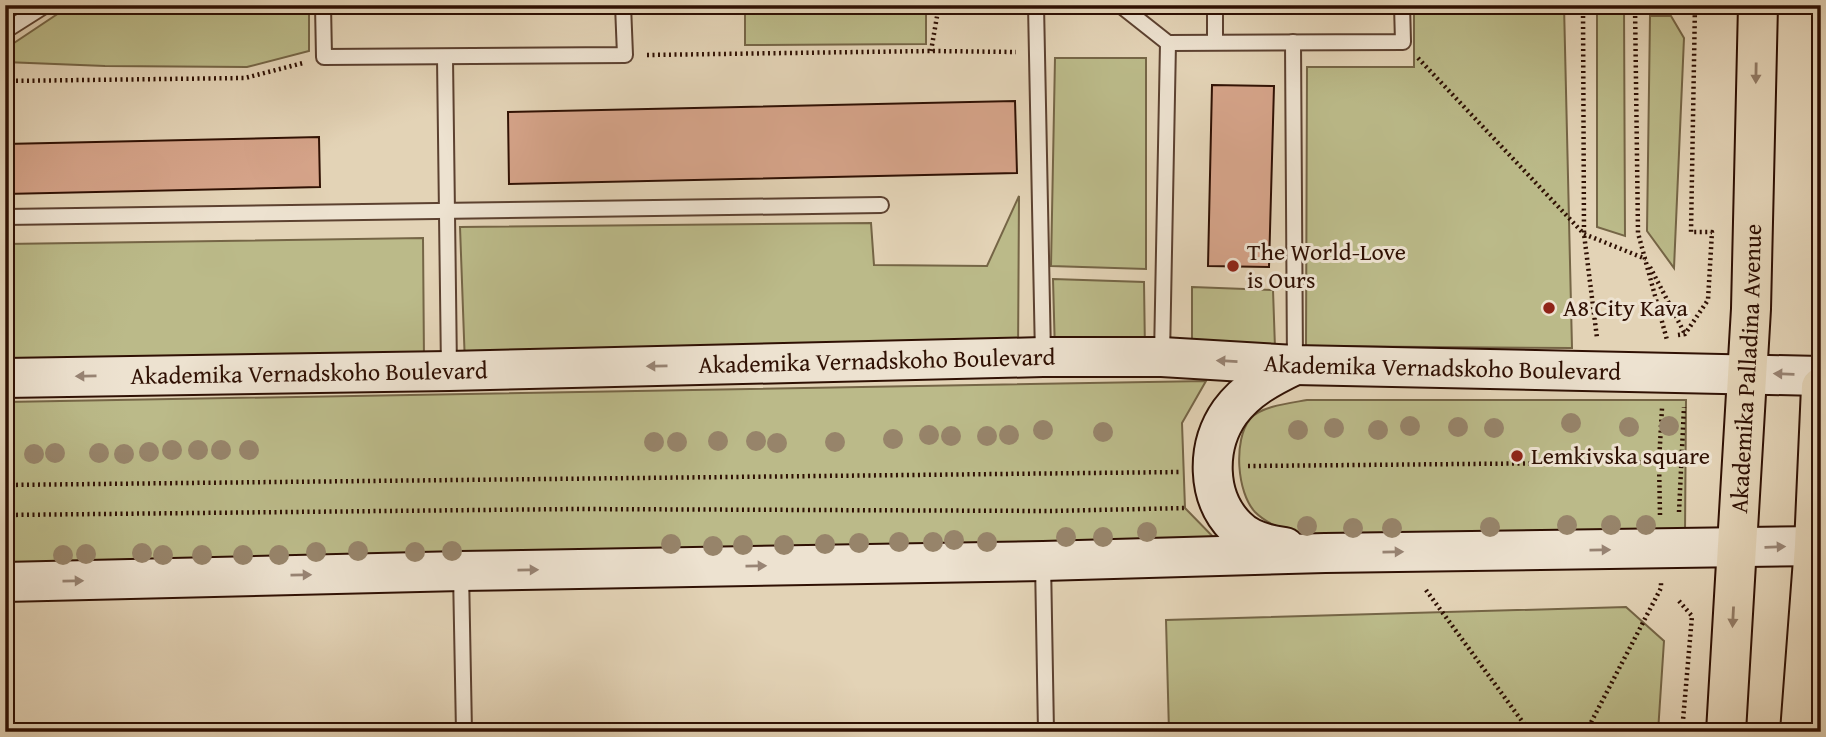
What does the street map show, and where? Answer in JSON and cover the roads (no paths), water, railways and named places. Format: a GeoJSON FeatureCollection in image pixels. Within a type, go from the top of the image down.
{"type":"FeatureCollection","features":[{"type":"Feature","properties":{"kind":"highway","name":"Akademika Palladina Avenue"},"geometry":{"type":"LineString","coordinates":[[1726,732],[1751,309],[1758,5]]}},
{"type":"Feature","properties":{"kind":"highway"},"geometry":{"type":"LineString","coordinates":[[1800,732],[1817,546],[1821,387]]}},
{"type":"Feature","properties":{"kind":"main road","name":"Akademika Vernadskoho Boulevard"},"geometry":{"type":"LineString","coordinates":[[5,378],[1043,357],[1162,357],[1295,365],[1821,376]]}},
{"type":"Feature","properties":{"kind":"main road"},"geometry":{"type":"LineString","coordinates":[[1295,365],[1249,391],[1229,414],[1215,442],[1212,471],[1218,500],[1236,528],[1264,545],[1325,553]]}},
{"type":"Feature","properties":{"kind":"main road"},"geometry":{"type":"LineString","coordinates":[[5,582],[1325,553],[1817,546]]}},
{"type":"Feature","properties":{"kind":"lane"},"geometry":{"type":"LineString","coordinates":[[5,32],[46,5]]}},
{"type":"Feature","properties":{"kind":"lane"},"geometry":{"type":"LineString","coordinates":[[323,5],[324,57],[445,58],[625,55],[623,5]]}},
{"type":"Feature","properties":{"kind":"lane"},"geometry":{"type":"LineString","coordinates":[[1036,5],[1043,357]]}},
{"type":"Feature","properties":{"kind":"lane"},"geometry":{"type":"LineString","coordinates":[[1119,5],[1168,43],[1403,42],[1402,5]]}},
{"type":"Feature","properties":{"kind":"lane"},"geometry":{"type":"LineString","coordinates":[[1215,5],[1215,42]]}},
{"type":"Feature","properties":{"kind":"lane"},"geometry":{"type":"LineString","coordinates":[[1293,42],[1295,365]]}},
{"type":"Feature","properties":{"kind":"lane"},"geometry":{"type":"LineString","coordinates":[[1162,357],[1168,43]]}},
{"type":"Feature","properties":{"kind":"lane"},"geometry":{"type":"LineString","coordinates":[[445,58],[449,371]]}},
{"type":"Feature","properties":{"kind":"lane"},"geometry":{"type":"LineString","coordinates":[[5,217],[881,205]]}},
{"type":"Feature","properties":{"kind":"lane"},"geometry":{"type":"LineString","coordinates":[[1043,561],[1046,732]]}},
{"type":"Feature","properties":{"kind":"lane"},"geometry":{"type":"LineString","coordinates":[[461,571],[464,732]]}},
{"type":"Feature","properties":{"kind":"place","name":"The World-Love is Ours"},"geometry":{"type":"Point","coordinates":[1233,266]}},
{"type":"Feature","properties":{"kind":"place","name":"A8 City Kava"},"geometry":{"type":"Point","coordinates":[1549,308]}},
{"type":"Feature","properties":{"kind":"place","name":"Lemkivska square"},"geometry":{"type":"Point","coordinates":[1517,456]}}]}
